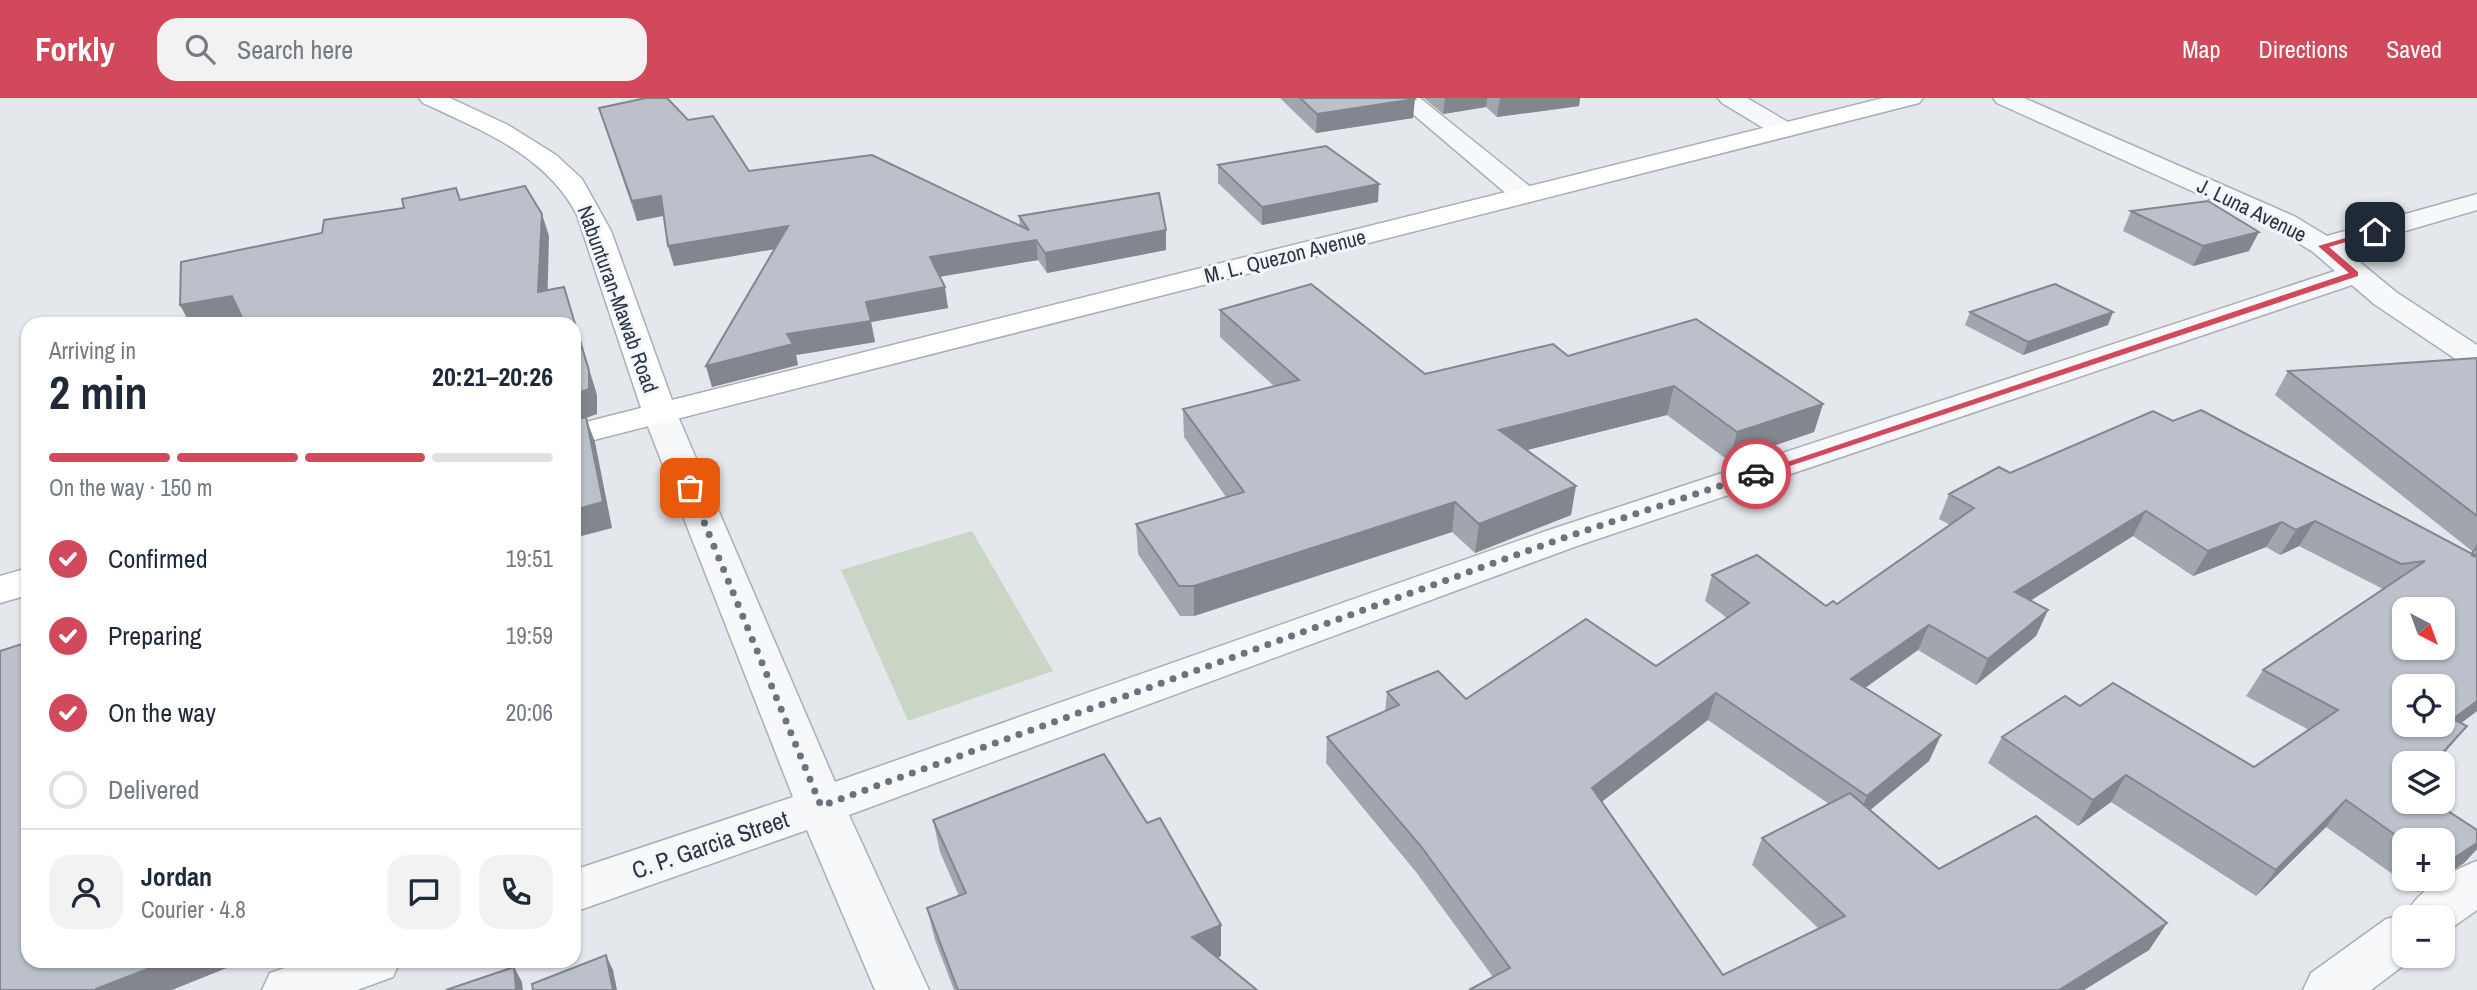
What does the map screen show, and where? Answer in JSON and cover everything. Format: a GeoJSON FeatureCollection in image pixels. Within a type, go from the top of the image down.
{"type":"FeatureCollection","features":[{"type":"Feature","properties":{"kind":"main road","name":"Nabunturan-Mawab Road"},"geometry":{"type":"LineString","coordinates":[[431,98],[510,136],[537,153],[579,193],[607,261],[660,414]]}},
{"type":"Feature","properties":{"kind":"main road","name":"M. L. Quezon Avenue"},"geometry":{"type":"LineString","coordinates":[[581,433],[1911,98]]}},
{"type":"Feature","properties":{"kind":"main road"},"geometry":{"type":"LineString","coordinates":[[0,590],[21,583]]}},
{"type":"Feature","properties":{"kind":"street"},"geometry":{"type":"LineString","coordinates":[[1406,98],[1524,195]]}},
{"type":"Feature","properties":{"kind":"street"},"geometry":{"type":"LineString","coordinates":[[1730,98],[1784,130]]}},
{"type":"Feature","properties":{"kind":"street","name":"J. Luna Avenue"},"geometry":{"type":"LineString","coordinates":[[2005,98],[2284,222],[2323,246],[2385,298],[2477,359]]}},
{"type":"Feature","properties":{"kind":"street"},"geometry":{"type":"LineString","coordinates":[[2323,246],[2477,202]]}},
{"type":"Feature","properties":{"kind":"street","name":"C. P. Garcia Street"},"geometry":{"type":"LineString","coordinates":[[581,889],[821,806],[1563,538],[2355,274]]}},
{"type":"Feature","properties":{"kind":"street"},"geometry":{"type":"LineString","coordinates":[[660,414],[821,806],[902,990]]}},
{"type":"Feature","properties":{"kind":"street"},"geometry":{"type":"LineString","coordinates":[[2447,905],[2477,883]]}},
{"type":"Feature","properties":{"kind":"street"},"geometry":{"type":"LineString","coordinates":[[2330,990],[2392,944]]}},
{"type":"Feature","properties":{"kind":"street"},"geometry":{"type":"LineString","coordinates":[[289,990],[353,968]]}},
{"type":"Feature","properties":{"kind":"green space"},"geometry":{"type":"Polygon","coordinates":[[[972,531],[1053,671],[908,721],[841,570],[972,531]]]}},
{"type":"Feature","properties":{"kind":"building"},"geometry":{"type":"Polygon","coordinates":[[[646,98],[667,98],[688,120],[713,116],[749,171],[872,155],[1029,230],[1019,216],[1159,193],[1166,230],[1045,253],[1036,240],[930,257],[945,287],[866,302],[871,321],[787,334],[793,344],[706,366],[788,226],[668,246],[661,196],[632,201],[599,108],[646,98]]]}},
{"type":"Feature","properties":{"kind":"building"},"geometry":{"type":"Polygon","coordinates":[[[1300,98],[1414,98],[1415,99],[1317,114],[1300,98]]]}},
{"type":"Feature","properties":{"kind":"building"},"geometry":{"type":"Polygon","coordinates":[[[1326,146],[1379,184],[1262,207],[1218,165],[1326,146]]]}},
{"type":"Feature","properties":{"kind":"building"},"geometry":{"type":"Polygon","coordinates":[[[525,186],[542,214],[538,292],[564,287],[573,317],[242,317],[232,296],[180,305],[181,262],[322,233],[324,220],[404,208],[402,199],[456,188],[460,200],[525,186]]]}},
{"type":"Feature","properties":{"kind":"building"},"geometry":{"type":"Polygon","coordinates":[[[2208,201],[2259,232],[2203,246],[2131,211],[2208,201]]]}},
{"type":"Feature","properties":{"kind":"building"},"geometry":{"type":"Polygon","coordinates":[[[1311,284],[1425,374],[1553,344],[1568,356],[1696,319],[1823,404],[1737,432],[1674,386],[1499,430],[1576,486],[1479,524],[1455,502],[1194,586],[1179,586],[1136,524],[1244,492],[1183,409],[1299,380],[1220,310],[1311,284]]]}},
{"type":"Feature","properties":{"kind":"building"},"geometry":{"type":"Polygon","coordinates":[[[2055,284],[2113,312],[2028,342],[1970,312],[2055,284]]]}},
{"type":"Feature","properties":{"kind":"building"},"geometry":{"type":"Polygon","coordinates":[[[581,344],[589,371],[589,389],[581,392],[581,344]]]}},
{"type":"Feature","properties":{"kind":"building"},"geometry":{"type":"Polygon","coordinates":[[[2477,358],[2477,516],[2288,371],[2477,358]]]}},
{"type":"Feature","properties":{"kind":"building"},"geometry":{"type":"Polygon","coordinates":[[[2201,410],[2472,554],[2477,546],[2477,554],[2471,555],[2477,557],[2477,701],[2455,718],[2455,674],[2392,674],[2392,737],[2455,737],[2455,720],[2467,726],[2444,751],[2392,751],[2392,814],[2452,814],[2477,830],[2477,843],[2455,857],[2455,828],[2392,828],[2392,833],[2346,800],[2276,870],[2126,775],[2093,800],[2002,737],[2065,696],[2080,706],[2113,683],[2254,767],[2338,710],[2263,670],[2425,561],[2401,564],[2315,521],[2296,530],[2282,522],[2208,551],[2146,511],[2015,592],[2048,610],[1988,659],[1929,625],[1851,679],[1941,735],[1867,796],[1716,693],[1592,788],[1723,975],[1845,916],[1762,838],[1850,793],[1939,869],[2036,816],[2167,923],[2059,990],[1469,990],[1510,968],[1420,845],[1327,737],[1399,705],[1387,692],[1438,671],[1466,699],[1586,619],[1656,666],[1749,603],[1712,575],[1757,555],[1826,606],[1833,601],[1837,604],[1974,508],[1949,494],[1999,467],[2010,473],[2153,411],[2173,421],[2201,410]]]}},
{"type":"Feature","properties":{"kind":"building"},"geometry":{"type":"Polygon","coordinates":[[[586,417],[603,502],[581,508],[581,418],[586,417]]]}},
{"type":"Feature","properties":{"kind":"building"},"geometry":{"type":"Polygon","coordinates":[[[21,644],[21,968],[150,968],[96,990],[0,990],[0,651],[21,644]]]}},
{"type":"Feature","properties":{"kind":"building"},"geometry":{"type":"Polygon","coordinates":[[[1104,754],[1147,823],[1160,818],[1221,925],[1192,937],[1257,990],[958,990],[927,908],[966,893],[933,820],[1104,754]]]}},
{"type":"Feature","properties":{"kind":"building"},"geometry":{"type":"Polygon","coordinates":[[[606,955],[613,990],[533,990],[532,984],[573,968],[581,968],[581,965],[606,955]]]}},
{"type":"Feature","properties":{"kind":"building"},"geometry":{"type":"Polygon","coordinates":[[[511,968],[514,968],[516,990],[446,990],[511,968]]]}},
{"type":"Feature","properties":{"kind":"way so far"},"geometry":{"type":"LineString","coordinates":[[690,488],[821,806],[1563,538],[1756,474]]}},
{"type":"Feature","properties":{"kind":"route"},"geometry":{"type":"LineString","coordinates":[[1756,474],[2355,274],[2323,246],[2375,232]]}}]}
